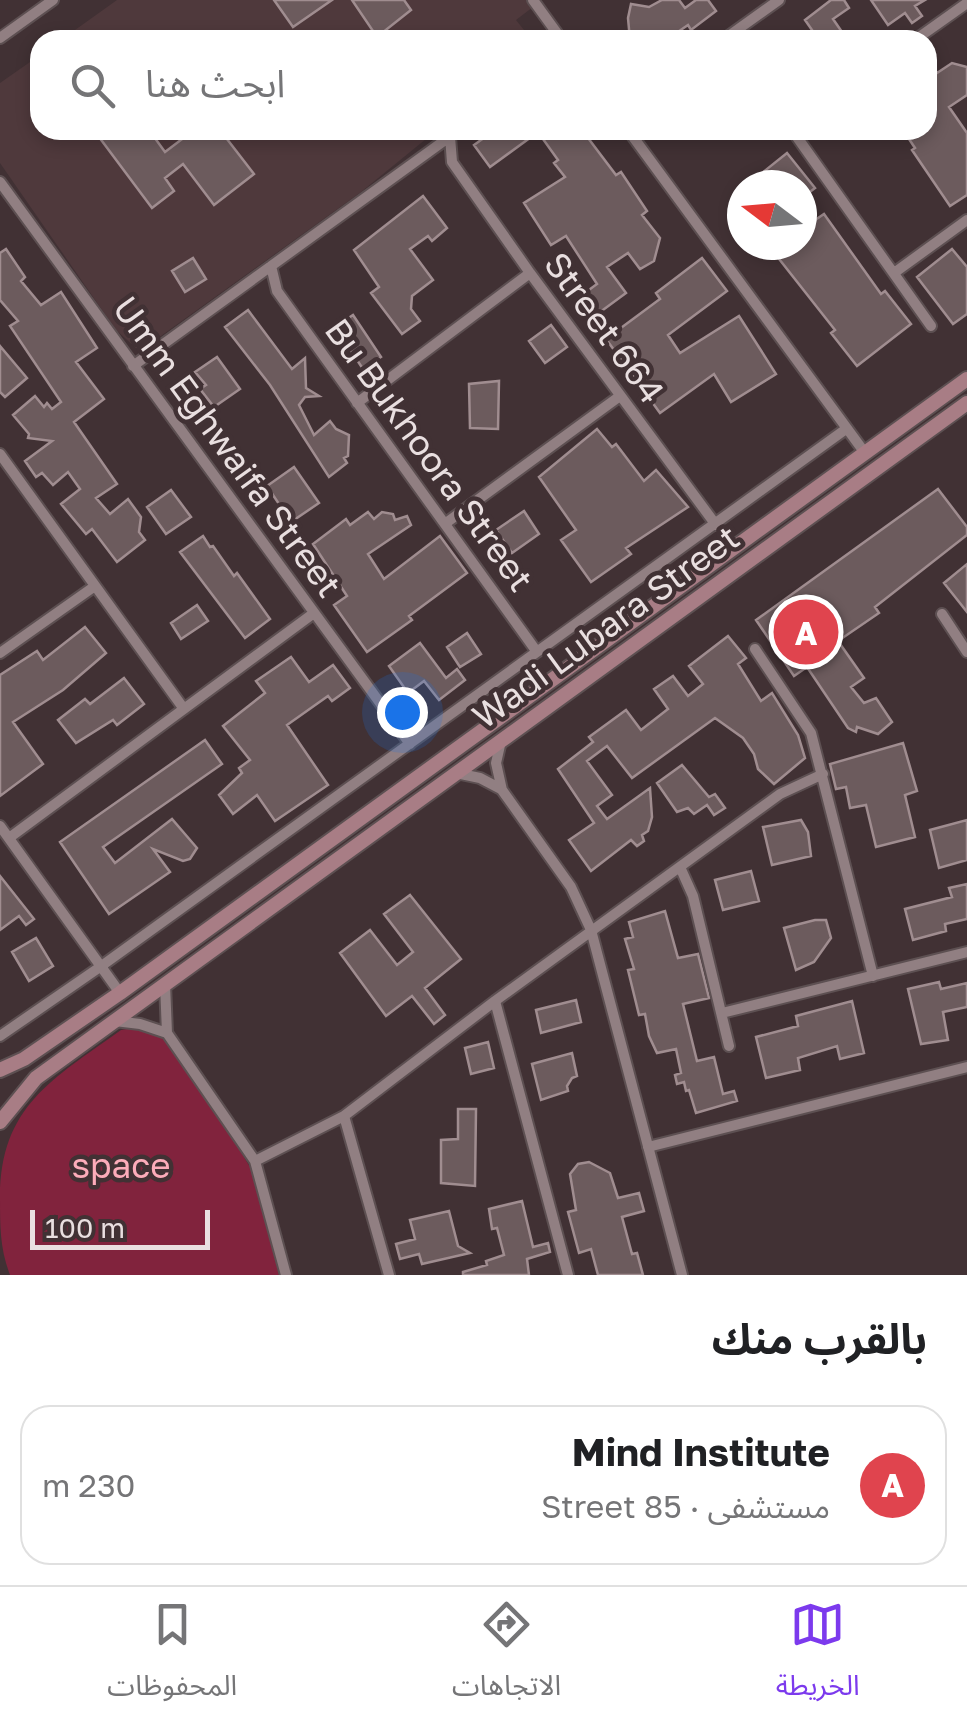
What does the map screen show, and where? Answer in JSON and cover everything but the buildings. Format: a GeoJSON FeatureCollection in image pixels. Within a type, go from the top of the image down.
{"type":"FeatureCollection","features":[{"type":"Feature","properties":{"kind":"street"},"geometry":{"type":"LineString","coordinates":[[0,38],[52,0]]}},
{"type":"Feature","properties":{"kind":"street"},"geometry":{"type":"LineString","coordinates":[[533,0],[555,30]]}},
{"type":"Feature","properties":{"kind":"street"},"geometry":{"type":"LineString","coordinates":[[738,30],[778,0]]}},
{"type":"Feature","properties":{"kind":"street"},"geometry":{"type":"LineString","coordinates":[[929,30],[967,3]]}},
{"type":"Feature","properties":{"kind":"street"},"geometry":{"type":"LineString","coordinates":[[134,366],[446,140]]}},
{"type":"Feature","properties":{"kind":"street"},"geometry":{"type":"LineString","coordinates":[[428,153],[452,162],[454,140]]}},
{"type":"Feature","properties":{"kind":"street"},"geometry":{"type":"LineString","coordinates":[[635,140],[865,453]]}},
{"type":"Feature","properties":{"kind":"street"},"geometry":{"type":"LineString","coordinates":[[799,140],[931,326]]}},
{"type":"Feature","properties":{"kind":"street","name":"Street 664"},"geometry":{"type":"LineString","coordinates":[[452,162],[716,524]]}},
{"type":"Feature","properties":{"kind":"street","name":"Umm Eghwaifa Street"},"geometry":{"type":"LineString","coordinates":[[0,182],[410,744]]}},
{"type":"Feature","properties":{"kind":"street"},"geometry":{"type":"LineString","coordinates":[[894,274],[967,220]]}},
{"type":"Feature","properties":{"kind":"street","name":"Bu Bukhoora Street"},"geometry":{"type":"LineString","coordinates":[[271,266],[276,291],[537,652]]}},
{"type":"Feature","properties":{"kind":"street"},"geometry":{"type":"LineString","coordinates":[[356,403],[530,273]]}},
{"type":"Feature","properties":{"kind":"street","name":"Bu Bukhoora Street"},"geometry":{"type":"LineString","coordinates":[[253,279],[276,291]]}},
{"type":"Feature","properties":{"kind":"street","name":"Wadi Lubara Street"},"geometry":{"type":"LineString","coordinates":[[0,1070],[24,1059],[120,993],[967,379]]}},
{"type":"Feature","properties":{"kind":"street"},"geometry":{"type":"LineString","coordinates":[[446,524],[620,396]]}},
{"type":"Feature","properties":{"kind":"street","name":"Wadi Lubara Street"},"geometry":{"type":"LineString","coordinates":[[0,1122],[36,1078],[967,403]]}},
{"type":"Feature","properties":{"kind":"street","name":"Wadi Lubara Street"},"geometry":{"type":"LineString","coordinates":[[0,1036],[846,429]]}},
{"type":"Feature","properties":{"kind":"street"},"geometry":{"type":"LineString","coordinates":[[1,457],[184,709]]}},
{"type":"Feature","properties":{"kind":"street"},"geometry":{"type":"LineString","coordinates":[[0,652],[94,586]]}},
{"type":"Feature","properties":{"kind":"street"},"geometry":{"type":"LineString","coordinates":[[9,838],[314,613]]}},
{"type":"Feature","properties":{"kind":"street"},"geometry":{"type":"LineString","coordinates":[[942,614],[967,652]]}},
{"type":"Feature","properties":{"kind":"street"},"geometry":{"type":"LineString","coordinates":[[755,649],[812,733],[873,976]]}},
{"type":"Feature","properties":{"kind":"street"},"geometry":{"type":"LineString","coordinates":[[502,737],[496,763],[502,790],[571,888],[591,930],[682,1275]]}},
{"type":"Feature","properties":{"kind":"street"},"geometry":{"type":"LineString","coordinates":[[455,772],[480,778],[502,790]]}},
{"type":"Feature","properties":{"kind":"street"},"geometry":{"type":"LineString","coordinates":[[255,1162],[344,1116],[780,794],[823,774]]}},
{"type":"Feature","properties":{"kind":"street"},"geometry":{"type":"LineString","coordinates":[[0,826],[120,993]]}},
{"type":"Feature","properties":{"kind":"street"},"geometry":{"type":"LineString","coordinates":[[680,867],[694,896],[728,1046]]}},
{"type":"Feature","properties":{"kind":"street"},"geometry":{"type":"LineString","coordinates":[[722,1013],[967,952]]}},
{"type":"Feature","properties":{"kind":"street"},"geometry":{"type":"LineString","coordinates":[[164,984],[167,1033],[255,1162],[286,1275]]}},
{"type":"Feature","properties":{"kind":"street"},"geometry":{"type":"LineString","coordinates":[[495,1001],[568,1275]]}},
{"type":"Feature","properties":{"kind":"street"},"geometry":{"type":"LineString","coordinates":[[114,1021],[167,1033]]}},
{"type":"Feature","properties":{"kind":"street"},"geometry":{"type":"LineString","coordinates":[[648,1146],[967,1068]]}},
{"type":"Feature","properties":{"kind":"street"},"geometry":{"type":"LineString","coordinates":[[344,1116],[389,1275]]}},
{"type":"Feature","properties":{"kind":"shaded area"},"geometry":{"type":"Polygon","coordinates":[[[117,0],[528,0],[533,7],[516,20],[524,30],[75,30],[117,0]]]}},
{"type":"Feature","properties":{"kind":"shaded area"},"geometry":{"type":"Polygon","coordinates":[[[30,62],[30,140],[425,140],[361,192],[154,341],[136,348],[116,330],[0,163],[0,83],[30,62]]]}},
{"type":"Feature","properties":{"kind":"green space","name":"space"},"geometry":{"type":"Polygon","coordinates":[[[121,1030],[156,1033],[167,1042],[253,1172],[279,1275],[10,1275],[2,1247],[2,1166],[20,1117],[73,1064],[121,1030]]]}},
{"type":"Feature","properties":{"kind":"place","name":"Mind Institute"},"geometry":{"type":"Point","coordinates":[806,632]}}]}
